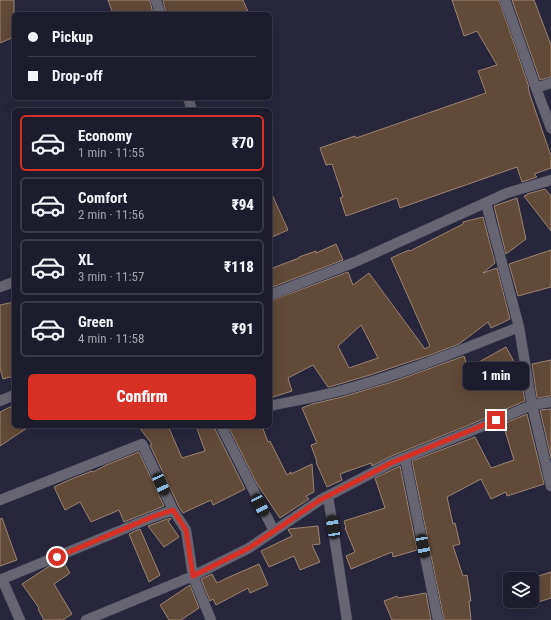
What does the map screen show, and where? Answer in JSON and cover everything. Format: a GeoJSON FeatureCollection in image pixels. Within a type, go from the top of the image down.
{"type":"FeatureCollection","features":[{"type":"Feature","properties":{"kind":"street"},"geometry":{"type":"LineString","coordinates":[[156,0],[159,12]]}},
{"type":"Feature","properties":{"kind":"street"},"geometry":{"type":"LineString","coordinates":[[509,1],[536,88],[551,128]]}},
{"type":"Feature","properties":{"kind":"street"},"geometry":{"type":"LineString","coordinates":[[536,88],[551,83]]}},
{"type":"Feature","properties":{"kind":"street"},"geometry":{"type":"LineString","coordinates":[[272,294],[356,262],[507,193],[551,180]]}},
{"type":"Feature","properties":{"kind":"street"},"geometry":{"type":"LineString","coordinates":[[486,203],[519,327],[532,405],[551,486]]}},
{"type":"Feature","properties":{"kind":"street"},"geometry":{"type":"LineString","coordinates":[[0,287],[12,283]]}},
{"type":"Feature","properties":{"kind":"street"},"geometry":{"type":"LineString","coordinates":[[272,406],[325,395],[406,371],[519,327]]}},
{"type":"Feature","properties":{"kind":"street"},"geometry":{"type":"LineString","coordinates":[[0,401],[12,397]]}},
{"type":"Feature","properties":{"kind":"street"},"geometry":{"type":"LineString","coordinates":[[86,620],[193,576],[249,548],[320,500],[391,463],[532,405],[551,402]]}},
{"type":"Feature","properties":{"kind":"street"},"geometry":{"type":"LineString","coordinates":[[222,428],[274,531]]}},
{"type":"Feature","properties":{"kind":"street"},"geometry":{"type":"LineString","coordinates":[[0,500],[142,444],[173,510],[186,530],[193,576],[211,620]]}},
{"type":"Feature","properties":{"kind":"street"},"geometry":{"type":"LineString","coordinates":[[405,458],[438,620]]}},
{"type":"Feature","properties":{"kind":"street"},"geometry":{"type":"LineString","coordinates":[[328,496],[347,620]]}},
{"type":"Feature","properties":{"kind":"street"},"geometry":{"type":"LineString","coordinates":[[20,620],[1,580],[152,517],[173,510]]}},
{"type":"Feature","properties":{"kind":"building"},"geometry":{"type":"Polygon","coordinates":[[[0,0],[14,0],[14,12],[12,12],[12,38],[0,43],[0,0]]]}},
{"type":"Feature","properties":{"kind":"building"},"geometry":{"type":"Polygon","coordinates":[[[108,0],[150,0],[153,12],[112,12],[108,0]]]}},
{"type":"Feature","properties":{"kind":"building"},"geometry":{"type":"Polygon","coordinates":[[[163,0],[243,0],[248,12],[166,12],[163,0]]]}},
{"type":"Feature","properties":{"kind":"building"},"geometry":{"type":"Polygon","coordinates":[[[452,0],[499,0],[551,156],[551,168],[534,174],[537,177],[522,182],[517,167],[400,208],[397,198],[346,216],[340,198],[343,197],[332,164],[326,165],[320,148],[355,136],[356,138],[486,93],[478,71],[497,65],[477,31],[464,36],[452,0]]]}},
{"type":"Feature","properties":{"kind":"building"},"geometry":{"type":"Polygon","coordinates":[[[512,0],[534,0],[551,45],[551,77],[540,80],[512,0]]]}},
{"type":"Feature","properties":{"kind":"building"},"geometry":{"type":"Polygon","coordinates":[[[545,189],[551,196],[551,231],[524,196],[545,189]]]}},
{"type":"Feature","properties":{"kind":"building"},"geometry":{"type":"Polygon","coordinates":[[[272,194],[288,230],[272,237],[272,194]]]}},
{"type":"Feature","properties":{"kind":"building"},"geometry":{"type":"Polygon","coordinates":[[[517,198],[526,239],[506,254],[494,206],[517,198]]]}},
{"type":"Feature","properties":{"kind":"building"},"geometry":{"type":"Polygon","coordinates":[[[483,217],[495,263],[483,273],[497,268],[510,319],[491,328],[488,322],[459,344],[433,354],[329,387],[313,365],[288,378],[292,391],[272,397],[272,300],[348,272],[353,285],[369,273],[425,349],[430,346],[391,258],[409,250],[410,251],[463,224],[463,222],[483,217]],[[361,325],[338,346],[349,368],[378,358],[361,325]]]}},
{"type":"Feature","properties":{"kind":"building"},"geometry":{"type":"Polygon","coordinates":[[[336,244],[343,260],[272,287],[272,268],[316,251],[316,253],[336,244]]]}},
{"type":"Feature","properties":{"kind":"building"},"geometry":{"type":"Polygon","coordinates":[[[551,250],[551,287],[518,296],[509,264],[551,250]]]}},
{"type":"Feature","properties":{"kind":"building"},"geometry":{"type":"Polygon","coordinates":[[[12,302],[12,377],[3,379],[0,368],[0,305],[12,302]]]}},
{"type":"Feature","properties":{"kind":"building"},"geometry":{"type":"Polygon","coordinates":[[[506,347],[517,367],[519,367],[525,401],[389,457],[372,466],[371,463],[340,474],[342,480],[327,487],[316,462],[311,445],[317,443],[302,408],[395,381],[464,356],[468,368],[506,347]]]}},
{"type":"Feature","properties":{"kind":"building"},"geometry":{"type":"Polygon","coordinates":[[[551,360],[551,396],[537,398],[532,364],[551,360]]]}},
{"type":"Feature","properties":{"kind":"building"},"geometry":{"type":"Polygon","coordinates":[[[12,406],[12,428],[27,428],[0,446],[0,412],[12,406]]]}},
{"type":"Feature","properties":{"kind":"building"},"geometry":{"type":"Polygon","coordinates":[[[551,409],[551,458],[540,410],[551,409]]]}},
{"type":"Feature","properties":{"kind":"building"},"geometry":{"type":"Polygon","coordinates":[[[527,414],[544,484],[507,496],[506,492],[491,499],[481,479],[447,497],[453,524],[455,523],[460,544],[453,546],[463,576],[467,575],[471,601],[469,601],[471,620],[444,620],[412,461],[475,437],[491,468],[514,460],[503,424],[527,414]]]}},
{"type":"Feature","properties":{"kind":"building"},"geometry":{"type":"Polygon","coordinates":[[[140,428],[169,428],[182,458],[205,451],[197,428],[215,428],[245,489],[213,505],[211,500],[183,513],[150,445],[152,444],[140,428]]]}},
{"type":"Feature","properties":{"kind":"building"},"geometry":{"type":"Polygon","coordinates":[[[229,428],[263,428],[268,442],[270,441],[287,475],[312,464],[314,492],[306,496],[309,499],[280,518],[257,484],[229,428]]]}},
{"type":"Feature","properties":{"kind":"building"},"geometry":{"type":"Polygon","coordinates":[[[139,452],[164,506],[124,522],[119,510],[91,522],[80,502],[65,510],[54,487],[139,452]]]}},
{"type":"Feature","properties":{"kind":"building"},"geometry":{"type":"Polygon","coordinates":[[[400,466],[417,550],[393,557],[392,552],[351,569],[346,556],[355,552],[345,528],[344,521],[385,508],[375,478],[400,466]]]}},
{"type":"Feature","properties":{"kind":"building"},"geometry":{"type":"Polygon","coordinates":[[[2,518],[17,560],[0,566],[0,519],[2,518]]]}},
{"type":"Feature","properties":{"kind":"building"},"geometry":{"type":"Polygon","coordinates":[[[170,518],[171,519],[168,521],[179,537],[164,547],[148,526],[170,518]]]}},
{"type":"Feature","properties":{"kind":"building"},"geometry":{"type":"Polygon","coordinates":[[[318,526],[320,544],[312,545],[320,562],[300,570],[294,556],[269,567],[261,551],[292,536],[288,530],[289,529],[318,526]]]}},
{"type":"Feature","properties":{"kind":"building"},"geometry":{"type":"Polygon","coordinates":[[[140,529],[160,575],[149,582],[129,534],[140,529]]]}},
{"type":"Feature","properties":{"kind":"building"},"geometry":{"type":"Polygon","coordinates":[[[63,561],[70,573],[54,584],[72,614],[63,620],[44,620],[38,609],[39,608],[22,584],[48,567],[63,561]]]}},
{"type":"Feature","properties":{"kind":"building"},"geometry":{"type":"Polygon","coordinates":[[[259,564],[268,585],[250,593],[248,588],[216,605],[213,599],[210,601],[201,579],[212,574],[217,583],[259,564]]]}},
{"type":"Feature","properties":{"kind":"building"},"geometry":{"type":"Polygon","coordinates":[[[551,572],[551,598],[539,602],[539,576],[551,572]]]}},
{"type":"Feature","properties":{"kind":"building"},"geometry":{"type":"Polygon","coordinates":[[[190,585],[199,608],[181,620],[169,620],[160,605],[190,585]]]}},
{"type":"Feature","properties":{"kind":"building"},"geometry":{"type":"Polygon","coordinates":[[[426,593],[431,620],[392,620],[384,601],[397,596],[398,598],[426,593]]]}},
{"type":"Feature","properties":{"kind":"route"},"geometry":{"type":"LineString","coordinates":[[57,557],[152,517],[173,510],[186,530],[193,576],[249,548],[320,500],[391,463],[496,420]]}}]}
